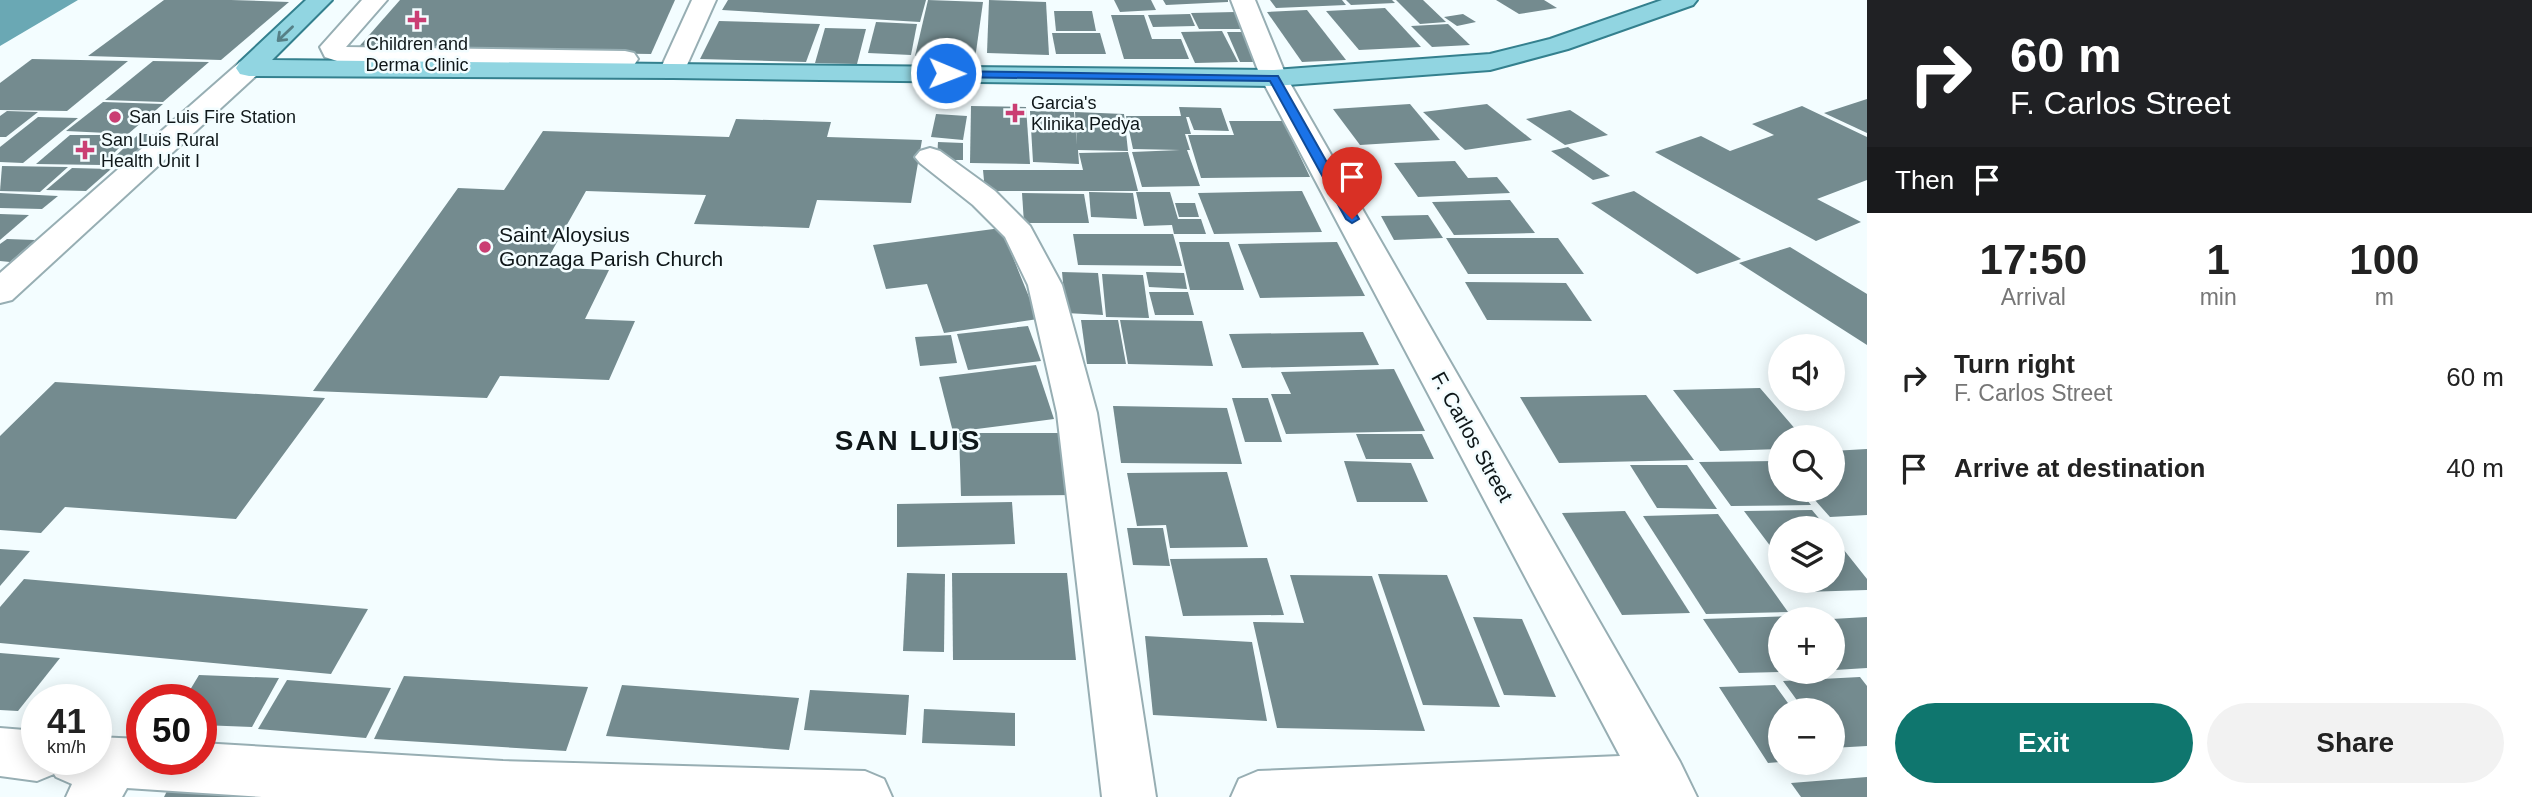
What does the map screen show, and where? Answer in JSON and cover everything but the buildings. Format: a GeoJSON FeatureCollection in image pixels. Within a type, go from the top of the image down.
{"type":"FeatureCollection","features":[{"type":"Feature","properties":{"kind":"main road"},"geometry":{"type":"LineString","coordinates":[[250,68],[320,0]]}},
{"type":"Feature","properties":{"kind":"main road"},"geometry":{"type":"LineString","coordinates":[[250,68],[375,62],[673,70],[1274,78],[1490,62],[1559,44],[1685,0]]}},
{"type":"Feature","properties":{"kind":"street"},"geometry":{"type":"LineString","coordinates":[[374,0],[345,30],[333,47],[334,52],[375,62]]}},
{"type":"Feature","properties":{"kind":"street"},"geometry":{"type":"LineString","coordinates":[[673,70],[704,0]]}},
{"type":"Feature","properties":{"kind":"street","name":"F. Carlos Street"},"geometry":{"type":"LineString","coordinates":[[1243,0],[1274,78],[1666,788]]}},
{"type":"Feature","properties":{"kind":"street"},"geometry":{"type":"LineString","coordinates":[[507,64],[625,60]]}},
{"type":"Feature","properties":{"kind":"street"},"geometry":{"type":"LineString","coordinates":[[0,292],[250,68]]}},
{"type":"Feature","properties":{"kind":"street"},"geometry":{"type":"LineString","coordinates":[[930,157],[984,198],[1019,233],[1045,285],[1077,413],[1129,797]]}},
{"type":"Feature","properties":{"kind":"street"},"geometry":{"type":"LineString","coordinates":[[0,752],[21,754]]}},
{"type":"Feature","properties":{"kind":"street"},"geometry":{"type":"LineString","coordinates":[[112,774],[865,797]]}},
{"type":"Feature","properties":{"kind":"street"},"geometry":{"type":"LineString","coordinates":[[1258,797],[1666,788]]}},
{"type":"Feature","properties":{"kind":"water"},"geometry":{"type":"Polygon","coordinates":[[[0,0],[78,0],[0,46],[0,0]]]}},
{"type":"Feature","properties":{"kind":"place","name":"Children and Derma Clinic"},"geometry":{"type":"Point","coordinates":[417,20]}},
{"type":"Feature","properties":{"kind":"place","name":"Garcia's Klinika Pedya"},"geometry":{"type":"Point","coordinates":[1015,113]}},
{"type":"Feature","properties":{"kind":"place","name":"San Luis Fire Station"},"geometry":{"type":"Point","coordinates":[115,117]}},
{"type":"Feature","properties":{"kind":"place","name":"San Luis Rural Health Unit I"},"geometry":{"type":"Point","coordinates":[85,150]}},
{"type":"Feature","properties":{"kind":"place","name":"Saint Aloysius Gonzaga Parish Church"},"geometry":{"type":"Point","coordinates":[485,247]}},
{"type":"Feature","properties":{"kind":"district","name":"SAN LUIS"},"geometry":{"type":"Point","coordinates":[908,440]}},
{"type":"Feature","properties":{"kind":"route"},"geometry":{"type":"LineString","coordinates":[[946,73],[1274,78],[1352,219]]}}]}
